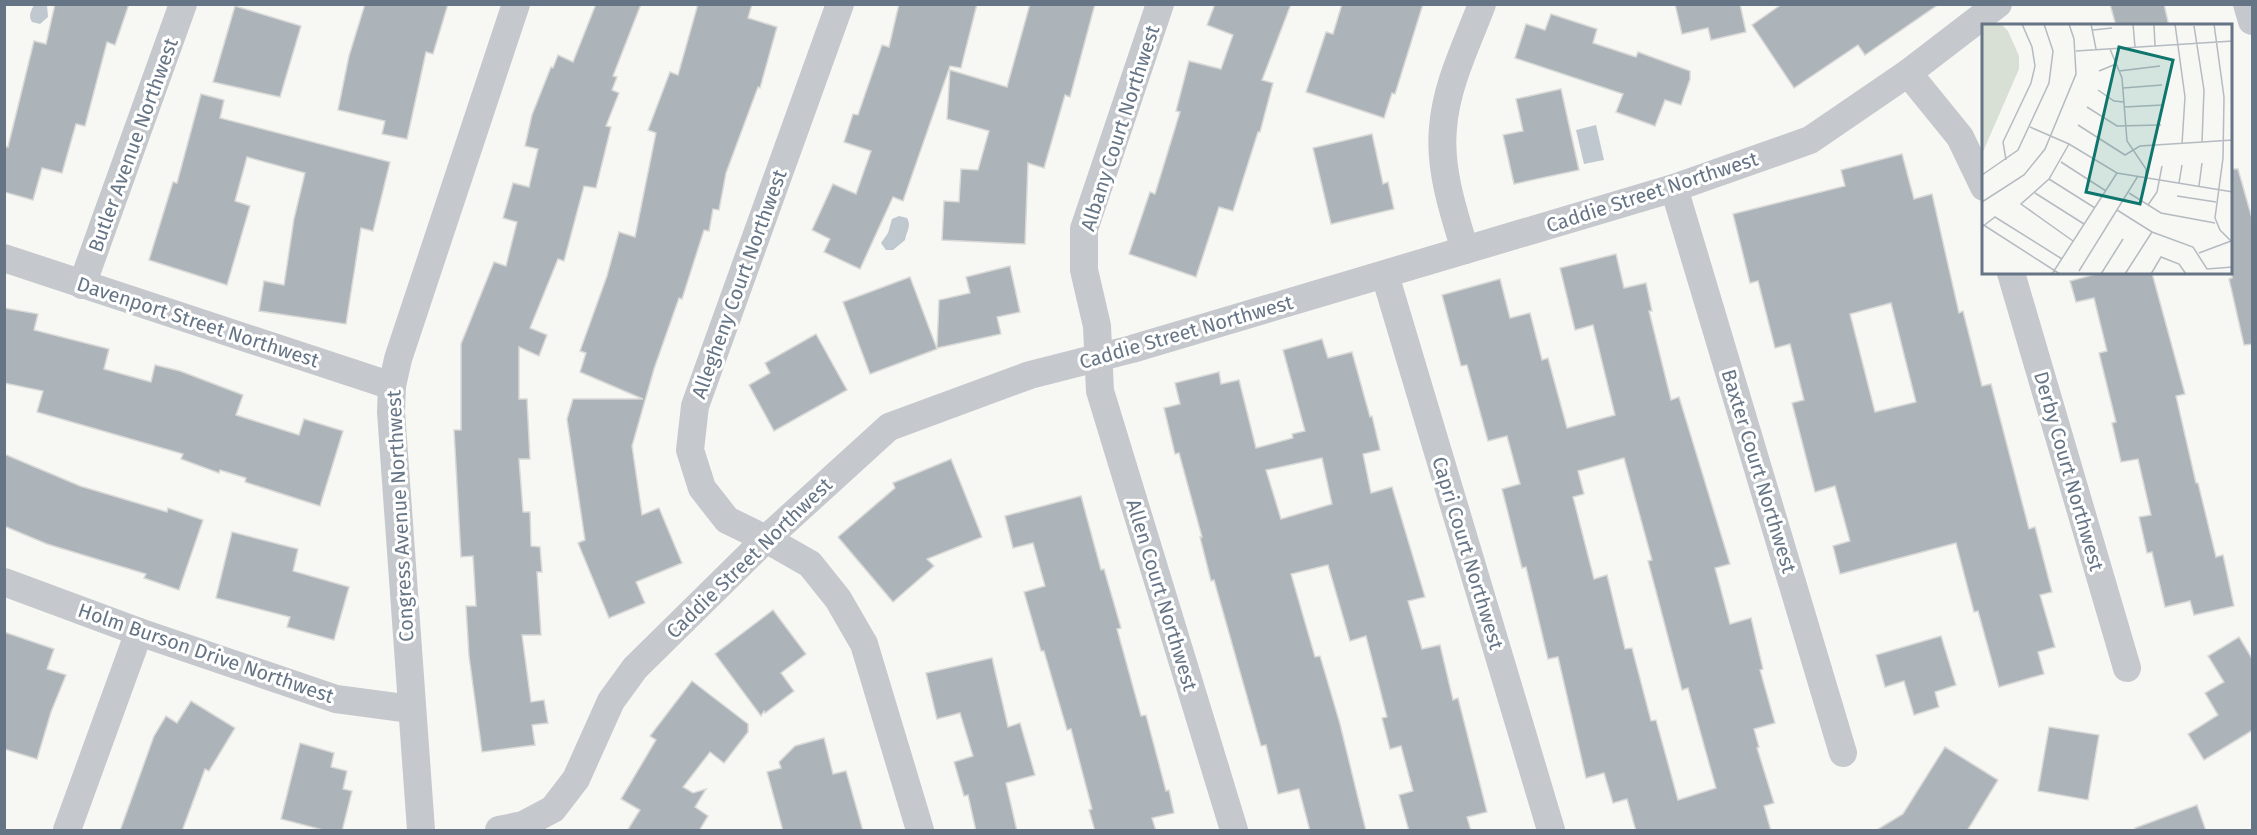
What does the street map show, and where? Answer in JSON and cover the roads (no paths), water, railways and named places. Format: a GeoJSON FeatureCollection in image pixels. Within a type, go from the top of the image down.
{"type":"FeatureCollection","features":[{"type":"Feature","properties":{"kind":"street","name":"Butler Avenue Northwest"},"geometry":{"type":"LineString","coordinates":[[82,285],[183,4]]}},
{"type":"Feature","properties":{"kind":"street","name":"Congress Avenue Northwest"},"geometry":{"type":"LineString","coordinates":[[421,831],[411,709],[402,539],[391,412],[392,386],[398,359],[516,4]]}},
{"type":"Feature","properties":{"kind":"street","name":"Allegheny Court Northwest"},"geometry":{"type":"LineString","coordinates":[[840,4],[695,406],[690,450],[702,488],[727,520],[810,564],[838,599],[864,644],[920,831]]}},
{"type":"Feature","properties":{"kind":"street","name":"Albany Court Northwest"},"geometry":{"type":"LineString","coordinates":[[1098,358],[1097,326],[1084,270],[1084,229],[1160,4]]}},
{"type":"Feature","properties":{"kind":"street"},"geometry":{"type":"LineString","coordinates":[[1465,250],[1445,173],[1442,129],[1448,97],[1482,4]]}},
{"type":"Feature","properties":{"kind":"street"},"geometry":{"type":"LineString","coordinates":[[2247,4],[2253,21]]}},
{"type":"Feature","properties":{"kind":"street","name":"Caddie Street Northwest"},"geometry":{"type":"LineString","coordinates":[[499,831],[523,825],[553,809],[576,779],[611,701],[635,668],[766,539],[889,427],[1030,375],[1098,358],[1385,275],[1674,188],[1810,140],[1908,73],[1996,5]]}},
{"type":"Feature","properties":{"kind":"street"},"geometry":{"type":"LineString","coordinates":[[1908,73],[1960,137],[1982,184]]}},
{"type":"Feature","properties":{"kind":"street","name":"Baxter Court Northwest"},"geometry":{"type":"LineString","coordinates":[[1674,188],[1843,753]]}},
{"type":"Feature","properties":{"kind":"street","name":"Davenport Street Northwest"},"geometry":{"type":"LineString","coordinates":[[4,258],[392,386]]}},
{"type":"Feature","properties":{"kind":"street","name":"Derby Court Northwest"},"geometry":{"type":"LineString","coordinates":[[2011,274],[2127,668]]}},
{"type":"Feature","properties":{"kind":"street","name":"Capri Court Northwest"},"geometry":{"type":"LineString","coordinates":[[1385,275],[1551,831]]}},
{"type":"Feature","properties":{"kind":"street","name":"Allen Court Northwest"},"geometry":{"type":"LineString","coordinates":[[1098,358],[1100,391],[1234,831]]}},
{"type":"Feature","properties":{"kind":"street","name":"Holm Burson Drive Northwest"},"geometry":{"type":"LineString","coordinates":[[4,582],[139,632],[336,699],[411,709]]}},
{"type":"Feature","properties":{"kind":"street"},"geometry":{"type":"LineString","coordinates":[[67,831],[139,632]]}}]}
